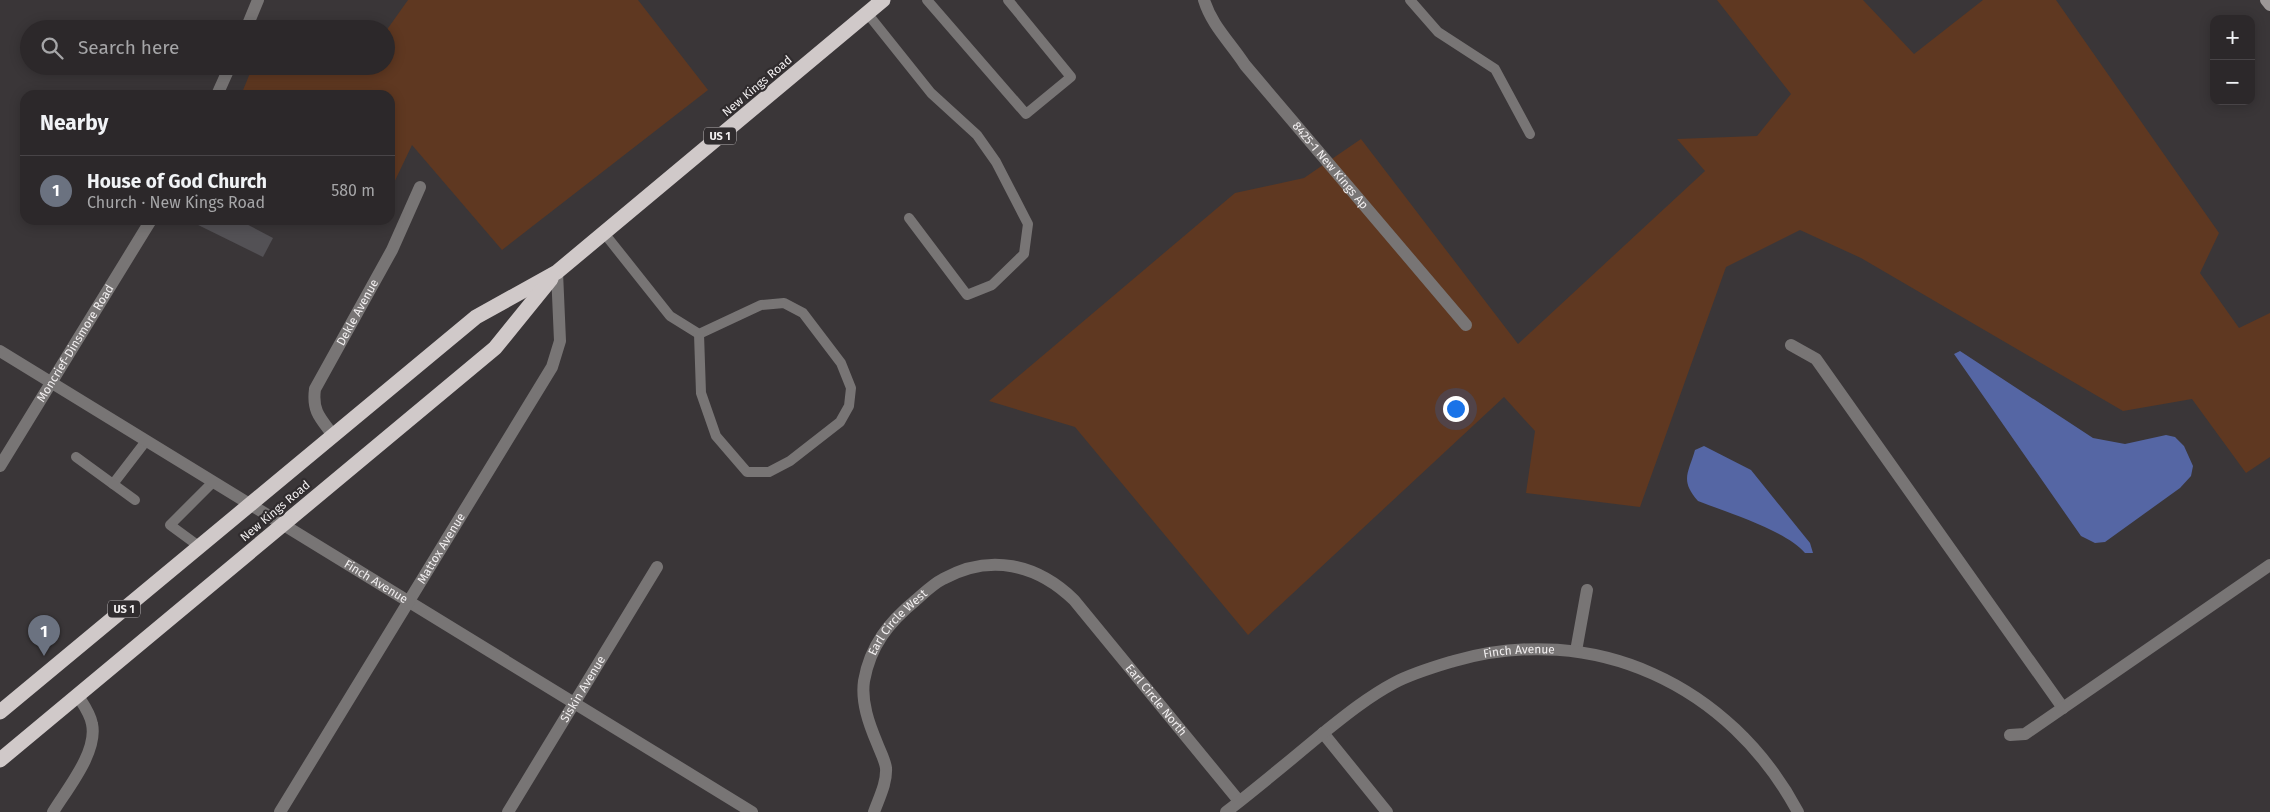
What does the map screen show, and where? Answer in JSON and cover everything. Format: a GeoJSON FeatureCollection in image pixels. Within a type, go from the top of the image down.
{"type":"FeatureCollection","features":[{"type":"Feature","properties":{"kind":"highway","name":"New Kings Road"},"geometry":{"type":"LineString","coordinates":[[0,712],[476,317],[557,272],[883,0]]}},
{"type":"Feature","properties":{"kind":"highway","name":"New Kings Road"},"geometry":{"type":"LineString","coordinates":[[0,760],[495,348],[557,272]]}},
{"type":"Feature","properties":{"kind":"street"},"geometry":{"type":"LineString","coordinates":[[250,20],[258,0]]}},
{"type":"Feature","properties":{"kind":"street","name":"8425-1 New Kings Ap"},"geometry":{"type":"LineString","coordinates":[[1204,0],[1209,15],[1245,65],[1466,324]]}},
{"type":"Feature","properties":{"kind":"street"},"geometry":{"type":"LineString","coordinates":[[2266,0],[2270,5]]}},
{"type":"Feature","properties":{"kind":"street"},"geometry":{"type":"LineString","coordinates":[[218,90],[226,75]]}},
{"type":"Feature","properties":{"kind":"street","name":"Dekle Avenue"},"geometry":{"type":"LineString","coordinates":[[333,435],[319,417],[313,403],[315,389],[392,250],[420,187]]}},
{"type":"Feature","properties":{"kind":"street","name":"Moncrief-Dinsmore Road"},"geometry":{"type":"LineString","coordinates":[[0,466],[148,225]]}},
{"type":"Feature","properties":{"kind":"street","name":"Mattox Avenue"},"geometry":{"type":"LineString","coordinates":[[280,812],[552,366],[560,341],[557,272]]}},
{"type":"Feature","properties":{"kind":"street"},"geometry":{"type":"LineString","coordinates":[[1791,345],[1816,359],[2062,708]]}},
{"type":"Feature","properties":{"kind":"street","name":"Finch Avenue"},"geometry":{"type":"LineString","coordinates":[[0,351],[249,506],[575,703],[744,810]]}},
{"type":"Feature","properties":{"kind":"street","name":"Earl Circle West"},"geometry":{"type":"LineString","coordinates":[[874,812],[885,780],[886,766],[865,709],[864,684],[869,657],[882,633],[901,612],[942,580],[967,568],[992,565],[1017,566],[1042,575],[1060,587],[1074,600]]}},
{"type":"Feature","properties":{"kind":"street"},"geometry":{"type":"LineString","coordinates":[[2010,735],[2025,734],[2270,565]]}},
{"type":"Feature","properties":{"kind":"street","name":"Siskin Avenue"},"geometry":{"type":"LineString","coordinates":[[508,812],[657,566]]}},
{"type":"Feature","properties":{"kind":"street"},"geometry":{"type":"LineString","coordinates":[[1576,651],[1587,590]]}},
{"type":"Feature","properties":{"kind":"street","name":"Earl Circle North"},"geometry":{"type":"LineString","coordinates":[[1074,600],[1239,801]]}},
{"type":"Feature","properties":{"kind":"street","name":"Finch Avenue"},"geometry":{"type":"LineString","coordinates":[[1226,812],[1362,702],[1395,682],[1430,668],[1492,652],[1554,649],[1598,654],[1640,668],[1688,692],[1714,710],[1740,733],[1765,760],[1784,786],[1798,812]]}},
{"type":"Feature","properties":{"kind":"street"},"geometry":{"type":"LineString","coordinates":[[52,812],[86,758],[92,741],[92,725],[89,714],[78,696]]}},
{"type":"Feature","properties":{"kind":"street"},"geometry":{"type":"LineString","coordinates":[[1324,733],[1387,812]]}},
{"type":"Feature","properties":{"kind":"lane"},"geometry":{"type":"LineString","coordinates":[[927,0],[1026,114],[1071,78],[1008,0]]}},
{"type":"Feature","properties":{"kind":"lane"},"geometry":{"type":"LineString","coordinates":[[1410,0],[1438,32],[1495,69],[1530,134]]}},
{"type":"Feature","properties":{"kind":"lane"},"geometry":{"type":"LineString","coordinates":[[867,13],[931,94],[976,135],[996,162],[1028,224],[1024,254],[992,285],[967,295],[909,218]]}},
{"type":"Feature","properties":{"kind":"lane"},"geometry":{"type":"LineString","coordinates":[[604,233],[670,316],[699,334]]}},
{"type":"Feature","properties":{"kind":"lane"},"geometry":{"type":"LineString","coordinates":[[784,303],[803,313],[841,363],[851,388],[849,406],[840,422],[790,461],[769,472],[747,472],[716,436],[700,393],[699,334],[761,305],[784,303]]}},
{"type":"Feature","properties":{"kind":"lane"},"geometry":{"type":"LineString","coordinates":[[113,484],[146,441]]}},
{"type":"Feature","properties":{"kind":"lane"},"geometry":{"type":"LineString","coordinates":[[76,457],[135,500]]}},
{"type":"Feature","properties":{"kind":"lane"},"geometry":{"type":"LineString","coordinates":[[200,547],[170,526],[212,483]]}},
{"type":"Feature","properties":{"kind":"shaded area"},"geometry":{"type":"Polygon","coordinates":[[[408,0],[638,0],[708,90],[502,250],[412,145],[395,181],[395,90],[243,90],[249,75],[395,75],[394,20],[408,0]]]}},
{"type":"Feature","properties":{"kind":"shaded area"},"geometry":{"type":"Polygon","coordinates":[[[1717,0],[1863,0],[1914,54],[1983,0],[2056,0],[2219,233],[2200,273],[2239,328],[2270,313],[2270,457],[2246,473],[2192,399],[2123,411],[1861,258],[1800,230],[1726,267],[1640,507],[1526,493],[1535,431],[1504,397],[1248,635],[1075,427],[989,401],[1235,193],[1304,178],[1361,139],[1518,344],[1705,171],[1677,139],[1757,136],[1791,94],[1717,0]]]}},
{"type":"Feature","properties":{"kind":"water"},"geometry":{"type":"Polygon","coordinates":[[[1960,351],[2093,438],[2125,444],[2166,435],[2175,437],[2184,446],[2193,466],[2191,476],[2180,488],[2105,542],[2095,543],[2081,536],[1954,354],[1960,351]]]}},
{"type":"Feature","properties":{"kind":"water"},"geometry":{"type":"Polygon","coordinates":[[[1704,446],[1751,470],[1810,543],[1813,553],[1805,553],[1785,537],[1771,530],[1698,501],[1689,488],[1687,477],[1695,450],[1704,446]]]}},
{"type":"Feature","properties":{"kind":"building"},"geometry":{"type":"Polygon","coordinates":[[[198,225],[248,225],[273,238],[263,257],[198,225]]]}},
{"type":"Feature","properties":{"kind":"place","name":"House of God Church"},"geometry":{"type":"Point","coordinates":[44,656]}}]}
